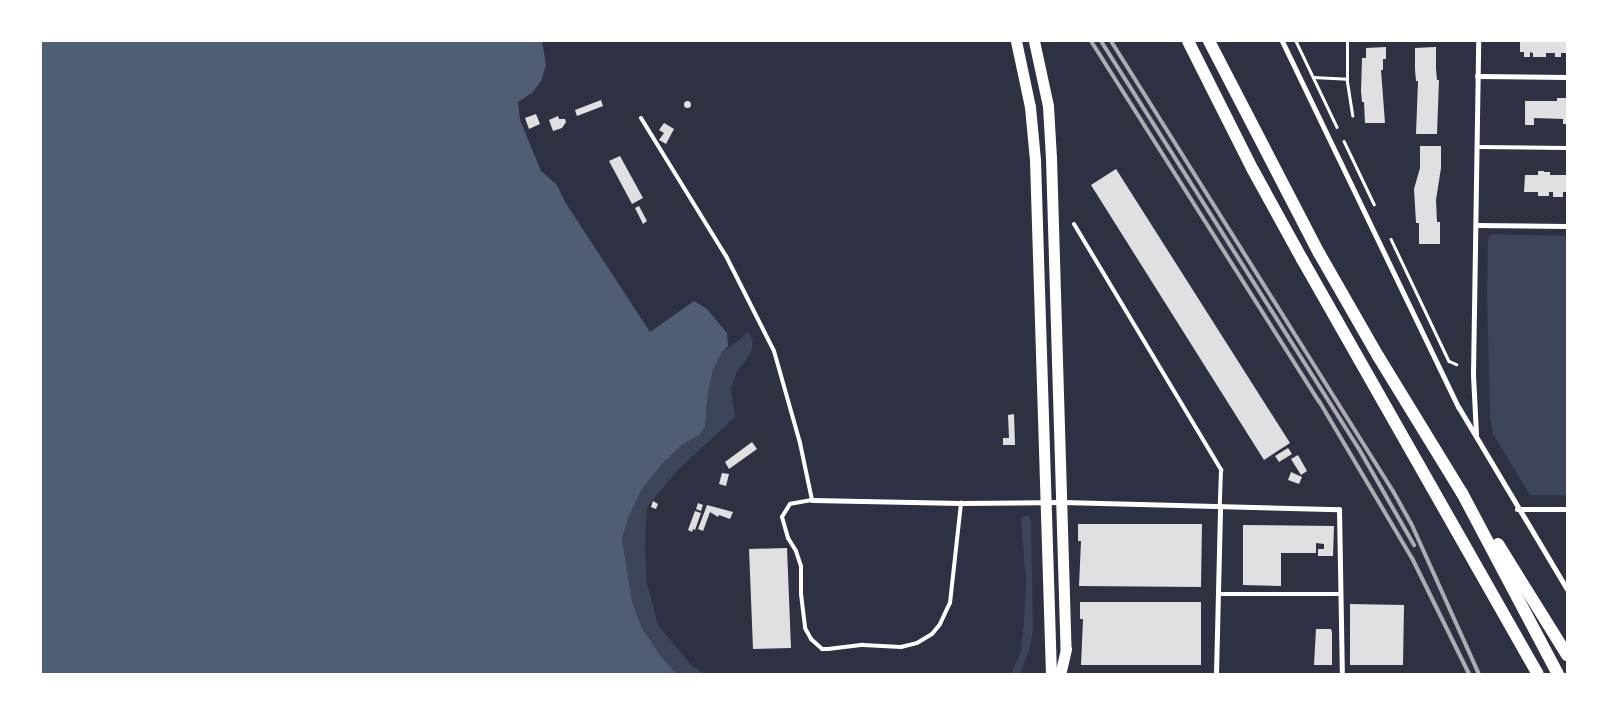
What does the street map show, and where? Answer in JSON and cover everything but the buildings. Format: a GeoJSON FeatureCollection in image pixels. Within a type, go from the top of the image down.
{"type":"FeatureCollection","features":[{"type":"Feature","properties":{"kind":"highway"},"geometry":{"type":"LineString","coordinates":[[1188,41],[1253,170],[1311,276],[1538,674]]}},
{"type":"Feature","properties":{"kind":"highway"},"geometry":{"type":"LineString","coordinates":[[1209,41],[1319,253],[1378,356],[1462,492],[1558,674]]}},
{"type":"Feature","properties":{"kind":"highway"},"geometry":{"type":"LineString","coordinates":[[1462,492],[1492,534],[1567,655]]}},
{"type":"Feature","properties":{"kind":"main road"},"geometry":{"type":"LineString","coordinates":[[1016,41],[1030,107],[1035,160],[1051,674]]}},
{"type":"Feature","properties":{"kind":"main road"},"geometry":{"type":"LineString","coordinates":[[1034,41],[1048,106],[1052,158],[1066,649],[1060,674]]}},
{"type":"Feature","properties":{"kind":"street"},"geometry":{"type":"LineString","coordinates":[[1282,41],[1432,354],[1517,509],[1567,589]]}},
{"type":"Feature","properties":{"kind":"street"},"geometry":{"type":"LineString","coordinates":[[1477,437],[1474,374],[1478,41]]}},
{"type":"Feature","properties":{"kind":"street"},"geometry":{"type":"LineString","coordinates":[[1477,76],[1567,77]]}},
{"type":"Feature","properties":{"kind":"street"},"geometry":{"type":"LineString","coordinates":[[1476,225],[1567,226]]}},
{"type":"Feature","properties":{"kind":"street"},"geometry":{"type":"LineString","coordinates":[[812,500],[961,503],[1063,502],[1339,509],[1342,674]]}},
{"type":"Feature","properties":{"kind":"street"},"geometry":{"type":"LineString","coordinates":[[1216,674],[1220,506]]}},
{"type":"Feature","properties":{"kind":"street"},"geometry":{"type":"LineString","coordinates":[[1517,509],[1567,509]]}},
{"type":"Feature","properties":{"kind":"lane"},"geometry":{"type":"LineString","coordinates":[[641,118],[726,256],[774,351],[800,442],[812,500],[790,504],[782,517],[783,526],[801,566],[801,594],[805,628],[811,640],[822,649],[863,645],[901,647],[917,643],[932,634],[940,624],[950,603],[961,503]]}},
{"type":"Feature","properties":{"kind":"lane"},"geometry":{"type":"LineString","coordinates":[[1477,147],[1567,148]]}},
{"type":"Feature","properties":{"kind":"lane"},"geometry":{"type":"LineString","coordinates":[[1074,224],[1221,470],[1220,506]]}},
{"type":"Feature","properties":{"kind":"lane"},"geometry":{"type":"LineString","coordinates":[[1218,594],[1340,594]]}},
{"type":"Feature","properties":{"kind":"path"},"geometry":{"type":"LineString","coordinates":[[1296,41],[1337,127]]}},
{"type":"Feature","properties":{"kind":"path"},"geometry":{"type":"LineString","coordinates":[[1347,41],[1347,78],[1353,116]]}},
{"type":"Feature","properties":{"kind":"path"},"geometry":{"type":"LineString","coordinates":[[1313,77],[1347,78]]}},
{"type":"Feature","properties":{"kind":"path"},"geometry":{"type":"LineString","coordinates":[[1344,141],[1374,204]]}},
{"type":"Feature","properties":{"kind":"path"},"geometry":{"type":"LineString","coordinates":[[1391,240],[1449,360],[1456,364]]}},
{"type":"Feature","properties":{"kind":"shaded area"},"geometry":{"type":"Polygon","coordinates":[[[41,41],[542,41],[546,65],[541,81],[532,93],[518,102],[520,120],[541,171],[557,185],[565,202],[650,332],[694,301],[707,309],[727,333],[728,346],[722,352],[713,370],[708,392],[705,427],[698,436],[683,444],[662,464],[642,489],[628,518],[622,539],[632,601],[642,628],[662,658],[677,674],[41,674],[41,41]]]}},
{"type":"Feature","properties":{"kind":"shaded area"},"geometry":{"type":"Polygon","coordinates":[[[1490,234],[1567,236],[1567,495],[1530,495],[1493,434],[1490,416],[1487,296],[1488,240],[1490,234]]]}},
{"type":"Feature","properties":{"kind":"shaded area"},"geometry":{"type":"Polygon","coordinates":[[[747,332],[753,339],[751,353],[737,372],[731,388],[735,417],[678,470],[647,507],[645,548],[647,583],[658,625],[691,665],[704,674],[677,674],[662,658],[643,629],[632,601],[622,539],[628,518],[642,489],[662,464],[683,444],[698,436],[707,411],[708,392],[713,370],[722,352],[747,332]]]}},
{"type":"Feature","properties":{"kind":"shaded area"},"geometry":{"type":"Polygon","coordinates":[[[1024,516],[1029,516],[1031,521],[1033,628],[1030,648],[1020,674],[1011,674],[1021,652],[1024,620],[1026,582],[1021,519],[1024,516]]]}},
{"type":"Feature","properties":{"kind":"railway"},"geometry":{"type":"LineString","coordinates":[[1091,41],[1319,401],[1412,558],[1469,674]]}},
{"type":"Feature","properties":{"kind":"railway"},"geometry":{"type":"LineString","coordinates":[[1101,41],[1359,449],[1414,545]]}},
{"type":"Feature","properties":{"kind":"railway"},"geometry":{"type":"LineString","coordinates":[[1111,41],[1393,491],[1411,523],[1479,674]]}}]}
